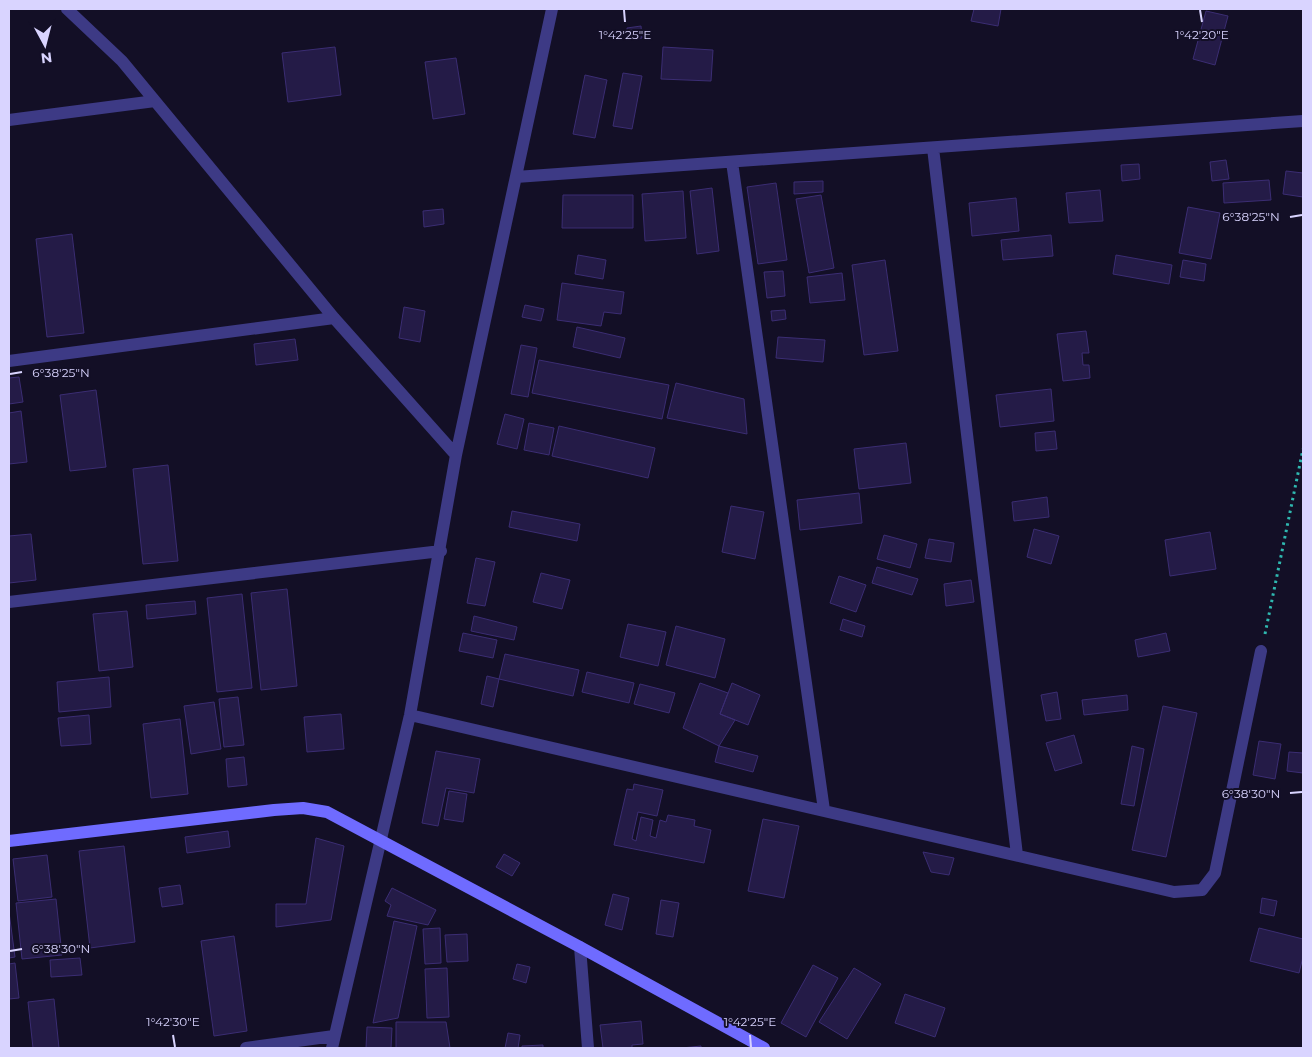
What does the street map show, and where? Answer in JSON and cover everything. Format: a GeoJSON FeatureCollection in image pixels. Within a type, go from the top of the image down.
{"type":"FeatureCollection","features":[{"type":"Feature","properties":{"kind":"main road"},"geometry":{"type":"LineString","coordinates":[[9,841],[303,808],[326,812],[580,947],[764,1048]]}},
{"type":"Feature","properties":{"kind":"street"},"geometry":{"type":"LineString","coordinates":[[67,9],[122,61],[334,318],[456,456]]}},
{"type":"Feature","properties":{"kind":"street"},"geometry":{"type":"LineString","coordinates":[[246,1048],[333,1042],[410,715],[441,551],[456,456],[552,9]]}},
{"type":"Feature","properties":{"kind":"street"},"geometry":{"type":"LineString","coordinates":[[9,120],[155,102]]}},
{"type":"Feature","properties":{"kind":"street"},"geometry":{"type":"LineString","coordinates":[[516,177],[1303,121]]}},
{"type":"Feature","properties":{"kind":"street"},"geometry":{"type":"LineString","coordinates":[[933,148],[1017,855]]}},
{"type":"Feature","properties":{"kind":"street"},"geometry":{"type":"LineString","coordinates":[[732,162],[824,810]]}},
{"type":"Feature","properties":{"kind":"street"},"geometry":{"type":"LineString","coordinates":[[9,361],[334,318]]}},
{"type":"Feature","properties":{"kind":"street"},"geometry":{"type":"LineString","coordinates":[[9,602],[441,551]]}},
{"type":"Feature","properties":{"kind":"street"},"geometry":{"type":"LineString","coordinates":[[410,715],[1174,892],[1202,890],[1215,873],[1261,651]]}},
{"type":"Feature","properties":{"kind":"street"},"geometry":{"type":"LineString","coordinates":[[580,947],[588,1048]]}},
{"type":"Feature","properties":{"kind":"path"},"geometry":{"type":"LineString","coordinates":[[1261,651],[1303,449]]}},
{"type":"Feature","properties":{"kind":"building"},"geometry":{"type":"Polygon","coordinates":[[[974,9],[1001,9],[998,26],[971,21],[974,9]]]}},
{"type":"Feature","properties":{"kind":"building"},"geometry":{"type":"Polygon","coordinates":[[[1206,11],[1228,16],[1215,65],[1193,59],[1206,11]]]}},
{"type":"Feature","properties":{"kind":"building"},"geometry":{"type":"Polygon","coordinates":[[[641,26],[642,38],[628,40],[627,28],[641,26]]]}},
{"type":"Feature","properties":{"kind":"building"},"geometry":{"type":"Polygon","coordinates":[[[335,47],[341,95],[288,102],[282,53],[335,47]]]}},
{"type":"Feature","properties":{"kind":"building"},"geometry":{"type":"Polygon","coordinates":[[[663,47],[713,50],[711,81],[661,79],[663,47]]]}},
{"type":"Feature","properties":{"kind":"building"},"geometry":{"type":"Polygon","coordinates":[[[456,58],[465,114],[433,119],[425,62],[456,58]]]}},
{"type":"Feature","properties":{"kind":"building"},"geometry":{"type":"Polygon","coordinates":[[[623,73],[642,76],[632,129],[613,126],[623,73]]]}},
{"type":"Feature","properties":{"kind":"building"},"geometry":{"type":"Polygon","coordinates":[[[585,75],[607,80],[595,138],[573,134],[585,75]]]}},
{"type":"Feature","properties":{"kind":"building"},"geometry":{"type":"Polygon","coordinates":[[[1226,160],[1229,179],[1212,181],[1210,162],[1226,160]]]}},
{"type":"Feature","properties":{"kind":"building"},"geometry":{"type":"Polygon","coordinates":[[[1139,164],[1140,179],[1122,181],[1121,165],[1139,164]]]}},
{"type":"Feature","properties":{"kind":"building"},"geometry":{"type":"Polygon","coordinates":[[[1286,171],[1303,173],[1303,197],[1283,194],[1286,171]]]}},
{"type":"Feature","properties":{"kind":"building"},"geometry":{"type":"Polygon","coordinates":[[[1269,180],[1271,200],[1224,203],[1223,183],[1269,180]]]}},
{"type":"Feature","properties":{"kind":"building"},"geometry":{"type":"Polygon","coordinates":[[[823,181],[823,192],[794,194],[794,182],[823,181]]]}},
{"type":"Feature","properties":{"kind":"building"},"geometry":{"type":"Polygon","coordinates":[[[776,183],[787,260],[758,264],[747,187],[776,183]]]}},
{"type":"Feature","properties":{"kind":"building"},"geometry":{"type":"Polygon","coordinates":[[[712,188],[719,251],[697,254],[690,191],[712,188]]]}},
{"type":"Feature","properties":{"kind":"building"},"geometry":{"type":"Polygon","coordinates":[[[1100,190],[1103,221],[1069,223],[1066,193],[1100,190]]]}},
{"type":"Feature","properties":{"kind":"building"},"geometry":{"type":"Polygon","coordinates":[[[683,191],[686,238],[645,241],[642,194],[683,191]]]}},
{"type":"Feature","properties":{"kind":"building"},"geometry":{"type":"Polygon","coordinates":[[[563,195],[633,195],[633,228],[562,228],[563,195]]]}},
{"type":"Feature","properties":{"kind":"building"},"geometry":{"type":"Polygon","coordinates":[[[821,195],[834,268],[809,273],[796,199],[821,195]]]}},
{"type":"Feature","properties":{"kind":"building"},"geometry":{"type":"Polygon","coordinates":[[[1016,198],[1019,231],[972,236],[969,203],[1016,198]]]}},
{"type":"Feature","properties":{"kind":"building"},"geometry":{"type":"Polygon","coordinates":[[[1188,207],[1220,213],[1211,259],[1179,253],[1188,207]]]}},
{"type":"Feature","properties":{"kind":"building"},"geometry":{"type":"Polygon","coordinates":[[[443,209],[444,224],[424,227],[423,211],[443,209]]]}},
{"type":"Feature","properties":{"kind":"building"},"geometry":{"type":"Polygon","coordinates":[[[72,234],[84,333],[47,337],[36,239],[72,234]]]}},
{"type":"Feature","properties":{"kind":"building"},"geometry":{"type":"Polygon","coordinates":[[[1051,235],[1053,256],[1003,260],[1001,240],[1051,235]]]}},
{"type":"Feature","properties":{"kind":"building"},"geometry":{"type":"Polygon","coordinates":[[[578,255],[606,260],[603,279],[575,274],[578,255]]]}},
{"type":"Feature","properties":{"kind":"building"},"geometry":{"type":"Polygon","coordinates":[[[1116,255],[1172,265],[1169,284],[1113,274],[1116,255]]]}},
{"type":"Feature","properties":{"kind":"building"},"geometry":{"type":"Polygon","coordinates":[[[885,260],[898,351],[864,355],[852,265],[885,260]]]}},
{"type":"Feature","properties":{"kind":"building"},"geometry":{"type":"Polygon","coordinates":[[[1183,260],[1206,264],[1204,281],[1180,277],[1183,260]]]}},
{"type":"Feature","properties":{"kind":"building"},"geometry":{"type":"Polygon","coordinates":[[[783,271],[785,296],[767,298],[764,272],[783,271]]]}},
{"type":"Feature","properties":{"kind":"building"},"geometry":{"type":"Polygon","coordinates":[[[842,273],[845,300],[810,303],[807,277],[842,273]]]}},
{"type":"Feature","properties":{"kind":"building"},"geometry":{"type":"Polygon","coordinates":[[[562,283],[624,292],[621,314],[604,312],[601,326],[557,320],[562,283]]]}},
{"type":"Feature","properties":{"kind":"building"},"geometry":{"type":"Polygon","coordinates":[[[525,305],[544,309],[541,321],[522,317],[525,305]]]}},
{"type":"Feature","properties":{"kind":"building"},"geometry":{"type":"Polygon","coordinates":[[[404,307],[425,311],[420,342],[399,338],[404,307]]]}},
{"type":"Feature","properties":{"kind":"building"},"geometry":{"type":"Polygon","coordinates":[[[785,310],[786,319],[772,321],[771,311],[785,310]]]}},
{"type":"Feature","properties":{"kind":"building"},"geometry":{"type":"Polygon","coordinates":[[[577,327],[625,338],[620,358],[573,347],[577,327]]]}},
{"type":"Feature","properties":{"kind":"building"},"geometry":{"type":"Polygon","coordinates":[[[1086,331],[1089,353],[1082,353],[1083,365],[1089,365],[1090,378],[1063,381],[1057,334],[1086,331]]]}},
{"type":"Feature","properties":{"kind":"building"},"geometry":{"type":"Polygon","coordinates":[[[778,337],[825,340],[823,362],[776,358],[778,337]]]}},
{"type":"Feature","properties":{"kind":"building"},"geometry":{"type":"Polygon","coordinates":[[[295,339],[298,360],[256,365],[254,344],[295,339]]]}},
{"type":"Feature","properties":{"kind":"building"},"geometry":{"type":"Polygon","coordinates":[[[521,345],[537,348],[528,397],[511,394],[521,345]]]}},
{"type":"Feature","properties":{"kind":"building"},"geometry":{"type":"Polygon","coordinates":[[[539,360],[669,385],[662,419],[532,393],[539,360]]]}},
{"type":"Feature","properties":{"kind":"building"},"geometry":{"type":"Polygon","coordinates":[[[19,377],[23,402],[9,404],[9,378],[19,377]]]}},
{"type":"Feature","properties":{"kind":"building"},"geometry":{"type":"Polygon","coordinates":[[[676,383],[744,399],[747,434],[667,418],[676,383]]]}},
{"type":"Feature","properties":{"kind":"building"},"geometry":{"type":"Polygon","coordinates":[[[1051,389],[1054,421],[1000,427],[996,395],[1051,389]]]}},
{"type":"Feature","properties":{"kind":"building"},"geometry":{"type":"Polygon","coordinates":[[[96,390],[106,467],[70,471],[60,395],[96,390]]]}},
{"type":"Feature","properties":{"kind":"building"},"geometry":{"type":"Polygon","coordinates":[[[21,411],[27,462],[9,464],[9,413],[21,411]]]}},
{"type":"Feature","properties":{"kind":"building"},"geometry":{"type":"Polygon","coordinates":[[[505,414],[524,419],[517,449],[497,444],[505,414]]]}},
{"type":"Feature","properties":{"kind":"building"},"geometry":{"type":"Polygon","coordinates":[[[529,423],[554,428],[549,455],[524,450],[529,423]]]}},
{"type":"Feature","properties":{"kind":"building"},"geometry":{"type":"Polygon","coordinates":[[[559,426],[655,448],[648,478],[552,456],[559,426]]]}},
{"type":"Feature","properties":{"kind":"building"},"geometry":{"type":"Polygon","coordinates":[[[1055,431],[1057,449],[1036,451],[1035,433],[1055,431]]]}},
{"type":"Feature","properties":{"kind":"building"},"geometry":{"type":"Polygon","coordinates":[[[906,443],[911,483],[859,489],[854,449],[906,443]]]}},
{"type":"Feature","properties":{"kind":"building"},"geometry":{"type":"Polygon","coordinates":[[[168,465],[178,561],[143,564],[133,469],[168,465]]]}},
{"type":"Feature","properties":{"kind":"building"},"geometry":{"type":"Polygon","coordinates":[[[859,493],[862,523],[800,530],[797,500],[859,493]]]}},
{"type":"Feature","properties":{"kind":"building"},"geometry":{"type":"Polygon","coordinates":[[[1047,497],[1049,517],[1014,521],[1012,502],[1047,497]]]}},
{"type":"Feature","properties":{"kind":"building"},"geometry":{"type":"Polygon","coordinates":[[[731,506],[764,512],[755,559],[722,552],[731,506]]]}},
{"type":"Feature","properties":{"kind":"building"},"geometry":{"type":"Polygon","coordinates":[[[512,511],[580,524],[577,541],[509,527],[512,511]]]}},
{"type":"Feature","properties":{"kind":"building"},"geometry":{"type":"Polygon","coordinates":[[[1034,529],[1059,536],[1051,564],[1027,557],[1034,529]]]}},
{"type":"Feature","properties":{"kind":"building"},"geometry":{"type":"Polygon","coordinates":[[[1210,532],[1216,569],[1170,576],[1165,540],[1210,532]]]}},
{"type":"Feature","properties":{"kind":"building"},"geometry":{"type":"Polygon","coordinates":[[[31,534],[36,580],[9,583],[9,536],[31,534]]]}},
{"type":"Feature","properties":{"kind":"building"},"geometry":{"type":"Polygon","coordinates":[[[884,535],[917,544],[910,568],[877,559],[884,535]]]}},
{"type":"Feature","properties":{"kind":"building"},"geometry":{"type":"Polygon","coordinates":[[[929,539],[954,543],[951,562],[925,558],[929,539]]]}},
{"type":"Feature","properties":{"kind":"building"},"geometry":{"type":"Polygon","coordinates":[[[476,558],[495,562],[485,606],[467,603],[476,558]]]}},
{"type":"Feature","properties":{"kind":"building"},"geometry":{"type":"Polygon","coordinates":[[[877,567],[918,579],[912,595],[872,583],[877,567]]]}},
{"type":"Feature","properties":{"kind":"building"},"geometry":{"type":"Polygon","coordinates":[[[541,573],[570,580],[562,609],[533,602],[541,573]]]}},
{"type":"Feature","properties":{"kind":"building"},"geometry":{"type":"Polygon","coordinates":[[[839,576],[866,585],[856,612],[830,603],[839,576]]]}},
{"type":"Feature","properties":{"kind":"building"},"geometry":{"type":"Polygon","coordinates":[[[971,580],[974,602],[946,606],[944,584],[971,580]]]}},
{"type":"Feature","properties":{"kind":"building"},"geometry":{"type":"Polygon","coordinates":[[[287,589],[297,686],[261,690],[251,593],[287,589]]]}},
{"type":"Feature","properties":{"kind":"building"},"geometry":{"type":"Polygon","coordinates":[[[242,594],[252,688],[217,692],[207,598],[242,594]]]}},
{"type":"Feature","properties":{"kind":"building"},"geometry":{"type":"Polygon","coordinates":[[[195,601],[196,614],[147,619],[146,605],[195,601]]]}},
{"type":"Feature","properties":{"kind":"building"},"geometry":{"type":"Polygon","coordinates":[[[127,611],[133,667],[99,671],[93,614],[127,611]]]}},
{"type":"Feature","properties":{"kind":"building"},"geometry":{"type":"Polygon","coordinates":[[[474,616],[517,627],[514,640],[471,631],[474,616]]]}},
{"type":"Feature","properties":{"kind":"building"},"geometry":{"type":"Polygon","coordinates":[[[843,619],[865,626],[862,637],[840,630],[843,619]]]}},
{"type":"Feature","properties":{"kind":"building"},"geometry":{"type":"Polygon","coordinates":[[[628,624],[666,632],[658,666],[620,657],[628,624]]]}},
{"type":"Feature","properties":{"kind":"building"},"geometry":{"type":"Polygon","coordinates":[[[676,626],[725,639],[715,678],[666,665],[676,626]]]}},
{"type":"Feature","properties":{"kind":"building"},"geometry":{"type":"Polygon","coordinates":[[[463,633],[497,640],[493,658],[459,651],[463,633]]]}},
{"type":"Feature","properties":{"kind":"building"},"geometry":{"type":"Polygon","coordinates":[[[1166,633],[1170,651],[1138,657],[1135,640],[1166,633]]]}},
{"type":"Feature","properties":{"kind":"building"},"geometry":{"type":"Polygon","coordinates":[[[505,654],[579,670],[573,696],[499,679],[505,654]]]}},
{"type":"Feature","properties":{"kind":"building"},"geometry":{"type":"Polygon","coordinates":[[[587,672],[634,683],[629,703],[582,692],[587,672]]]}},
{"type":"Feature","properties":{"kind":"building"},"geometry":{"type":"Polygon","coordinates":[[[487,676],[499,679],[493,707],[481,704],[487,676]]]}},
{"type":"Feature","properties":{"kind":"building"},"geometry":{"type":"Polygon","coordinates":[[[109,677],[111,707],[59,712],[57,682],[109,677]]]}},
{"type":"Feature","properties":{"kind":"building"},"geometry":{"type":"Polygon","coordinates":[[[700,683],[728,693],[720,714],[735,720],[719,746],[683,728],[700,683]]]}},
{"type":"Feature","properties":{"kind":"building"},"geometry":{"type":"Polygon","coordinates":[[[732,683],[760,695],[748,725],[720,714],[732,683]]]}},
{"type":"Feature","properties":{"kind":"building"},"geometry":{"type":"Polygon","coordinates":[[[640,684],[675,693],[669,713],[634,704],[640,684]]]}},
{"type":"Feature","properties":{"kind":"building"},"geometry":{"type":"Polygon","coordinates":[[[1057,692],[1061,719],[1046,721],[1041,695],[1057,692]]]}},
{"type":"Feature","properties":{"kind":"building"},"geometry":{"type":"Polygon","coordinates":[[[1127,695],[1128,710],[1084,715],[1082,700],[1127,695]]]}},
{"type":"Feature","properties":{"kind":"building"},"geometry":{"type":"Polygon","coordinates":[[[238,697],[244,745],[224,747],[219,699],[238,697]]]}},
{"type":"Feature","properties":{"kind":"building"},"geometry":{"type":"Polygon","coordinates":[[[214,702],[221,749],[191,754],[184,706],[214,702]]]}},
{"type":"Feature","properties":{"kind":"building"},"geometry":{"type":"Polygon","coordinates":[[[1163,706],[1197,713],[1166,857],[1132,850],[1163,706]]]}},
{"type":"Feature","properties":{"kind":"building"},"geometry":{"type":"Polygon","coordinates":[[[341,714],[344,749],[307,752],[304,717],[341,714]]]}},
{"type":"Feature","properties":{"kind":"building"},"geometry":{"type":"Polygon","coordinates":[[[89,715],[91,744],[61,746],[58,718],[89,715]]]}},
{"type":"Feature","properties":{"kind":"building"},"geometry":{"type":"Polygon","coordinates":[[[180,719],[188,794],[151,798],[143,724],[180,719]]]}},
{"type":"Feature","properties":{"kind":"building"},"geometry":{"type":"Polygon","coordinates":[[[1074,735],[1082,763],[1055,771],[1046,743],[1074,735]]]}},
{"type":"Feature","properties":{"kind":"building"},"geometry":{"type":"Polygon","coordinates":[[[1259,741],[1281,744],[1275,779],[1253,775],[1259,741]]]}},
{"type":"Feature","properties":{"kind":"building"},"geometry":{"type":"Polygon","coordinates":[[[719,746],[758,756],[753,772],[715,762],[719,746]]]}},
{"type":"Feature","properties":{"kind":"building"},"geometry":{"type":"Polygon","coordinates":[[[1132,746],[1144,749],[1134,806],[1121,804],[1132,746]]]}},
{"type":"Feature","properties":{"kind":"building"},"geometry":{"type":"Polygon","coordinates":[[[436,751],[480,759],[474,793],[446,788],[438,826],[422,823],[436,751]]]}},
{"type":"Feature","properties":{"kind":"building"},"geometry":{"type":"Polygon","coordinates":[[[1289,752],[1303,753],[1303,773],[1287,771],[1289,752]]]}},
{"type":"Feature","properties":{"kind":"building"},"geometry":{"type":"Polygon","coordinates":[[[244,757],[247,785],[228,787],[226,759],[244,757]]]}},
{"type":"Feature","properties":{"kind":"building"},"geometry":{"type":"Polygon","coordinates":[[[634,784],[663,790],[657,816],[638,812],[632,839],[636,841],[641,817],[653,820],[650,836],[656,838],[660,820],[666,822],[668,815],[695,820],[694,826],[711,830],[704,863],[614,845],[627,789],[633,790],[634,784]]]}},
{"type":"Feature","properties":{"kind":"building"},"geometry":{"type":"Polygon","coordinates":[[[449,791],[467,794],[463,822],[444,819],[449,791]]]}},
{"type":"Feature","properties":{"kind":"building"},"geometry":{"type":"Polygon","coordinates":[[[763,819],[799,826],[784,898],[748,891],[763,819]]]}},
{"type":"Feature","properties":{"kind":"building"},"geometry":{"type":"Polygon","coordinates":[[[228,831],[230,847],[187,853],[185,837],[228,831]]]}},
{"type":"Feature","properties":{"kind":"building"},"geometry":{"type":"Polygon","coordinates":[[[316,838],[344,846],[331,920],[276,927],[276,904],[306,904],[316,838]]]}},
{"type":"Feature","properties":{"kind":"building"},"geometry":{"type":"Polygon","coordinates":[[[124,846],[135,942],[90,948],[79,851],[124,846]]]}},
{"type":"Feature","properties":{"kind":"building"},"geometry":{"type":"Polygon","coordinates":[[[923,852],[954,858],[949,875],[931,872],[923,852]]]}},
{"type":"Feature","properties":{"kind":"building"},"geometry":{"type":"Polygon","coordinates":[[[504,854],[520,863],[512,876],[496,867],[504,854]]]}},
{"type":"Feature","properties":{"kind":"building"},"geometry":{"type":"Polygon","coordinates":[[[47,855],[52,897],[18,901],[13,859],[47,855]]]}},
{"type":"Feature","properties":{"kind":"building"},"geometry":{"type":"Polygon","coordinates":[[[180,885],[183,904],[162,907],[159,888],[180,885]]]}},
{"type":"Feature","properties":{"kind":"building"},"geometry":{"type":"Polygon","coordinates":[[[392,888],[436,910],[428,925],[387,916],[391,905],[385,901],[392,888]]]}},
{"type":"Feature","properties":{"kind":"building"},"geometry":{"type":"Polygon","coordinates":[[[613,894],[629,898],[622,930],[605,925],[613,894]]]}},
{"type":"Feature","properties":{"kind":"building"},"geometry":{"type":"Polygon","coordinates":[[[1262,898],[1277,901],[1274,916],[1260,913],[1262,898]]]}},
{"type":"Feature","properties":{"kind":"building"},"geometry":{"type":"Polygon","coordinates":[[[56,899],[62,955],[22,959],[16,903],[56,899]]]}},
{"type":"Feature","properties":{"kind":"building"},"geometry":{"type":"Polygon","coordinates":[[[661,900],[679,903],[673,937],[656,934],[661,900]]]}},
{"type":"Feature","properties":{"kind":"building"},"geometry":{"type":"Polygon","coordinates":[[[9,912],[15,957],[9,958],[9,912]]]}},
{"type":"Feature","properties":{"kind":"building"},"geometry":{"type":"Polygon","coordinates":[[[394,921],[417,926],[398,1018],[373,1023],[394,921]]]}},
{"type":"Feature","properties":{"kind":"building"},"geometry":{"type":"Polygon","coordinates":[[[440,928],[441,963],[425,964],[423,929],[440,928]]]}},
{"type":"Feature","properties":{"kind":"building"},"geometry":{"type":"Polygon","coordinates":[[[1259,928],[1303,939],[1303,957],[1299,973],[1250,961],[1259,928]]]}},
{"type":"Feature","properties":{"kind":"building"},"geometry":{"type":"Polygon","coordinates":[[[467,934],[468,961],[447,962],[445,935],[467,934]]]}},
{"type":"Feature","properties":{"kind":"building"},"geometry":{"type":"Polygon","coordinates":[[[234,936],[247,1031],[214,1036],[201,941],[234,936]]]}},
{"type":"Feature","properties":{"kind":"building"},"geometry":{"type":"Polygon","coordinates":[[[80,958],[82,975],[51,977],[50,960],[80,958]]]}},
{"type":"Feature","properties":{"kind":"building"},"geometry":{"type":"Polygon","coordinates":[[[15,963],[19,998],[9,999],[9,964],[15,963]]]}},
{"type":"Feature","properties":{"kind":"building"},"geometry":{"type":"Polygon","coordinates":[[[517,964],[530,967],[526,983],[513,979],[517,964]]]}},
{"type":"Feature","properties":{"kind":"building"},"geometry":{"type":"Polygon","coordinates":[[[813,965],[838,978],[806,1037],[781,1023],[813,965]]]}},
{"type":"Feature","properties":{"kind":"building"},"geometry":{"type":"Polygon","coordinates":[[[447,968],[449,1017],[427,1018],[425,969],[447,968]]]}},
{"type":"Feature","properties":{"kind":"building"},"geometry":{"type":"Polygon","coordinates":[[[854,968],[881,984],[847,1039],[819,1022],[854,968]]]}},
{"type":"Feature","properties":{"kind":"building"},"geometry":{"type":"Polygon","coordinates":[[[905,994],[945,1008],[935,1037],[895,1023],[905,994]]]}},
{"type":"Feature","properties":{"kind":"building"},"geometry":{"type":"Polygon","coordinates":[[[54,999],[59,1048],[33,1048],[28,1002],[54,999]]]}},
{"type":"Feature","properties":{"kind":"building"},"geometry":{"type":"Polygon","coordinates":[[[641,1021],[643,1044],[632,1045],[632,1048],[603,1048],[600,1025],[641,1021]]]}},
{"type":"Feature","properties":{"kind":"building"},"geometry":{"type":"Polygon","coordinates":[[[396,1022],[446,1022],[450,1048],[396,1048],[396,1022]]]}},
{"type":"Feature","properties":{"kind":"building"},"geometry":{"type":"Polygon","coordinates":[[[367,1027],[392,1028],[391,1048],[366,1048],[367,1027]]]}},
{"type":"Feature","properties":{"kind":"building"},"geometry":{"type":"Polygon","coordinates":[[[508,1033],[520,1035],[518,1048],[505,1048],[508,1033]]]}},
{"type":"Feature","properties":{"kind":"building"},"geometry":{"type":"Polygon","coordinates":[[[543,1045],[543,1048],[522,1048],[522,1046],[543,1045]]]}},
{"type":"Feature","properties":{"kind":"building"},"geometry":{"type":"Polygon","coordinates":[[[701,1046],[701,1048],[682,1048],[701,1046]]]}}]}
